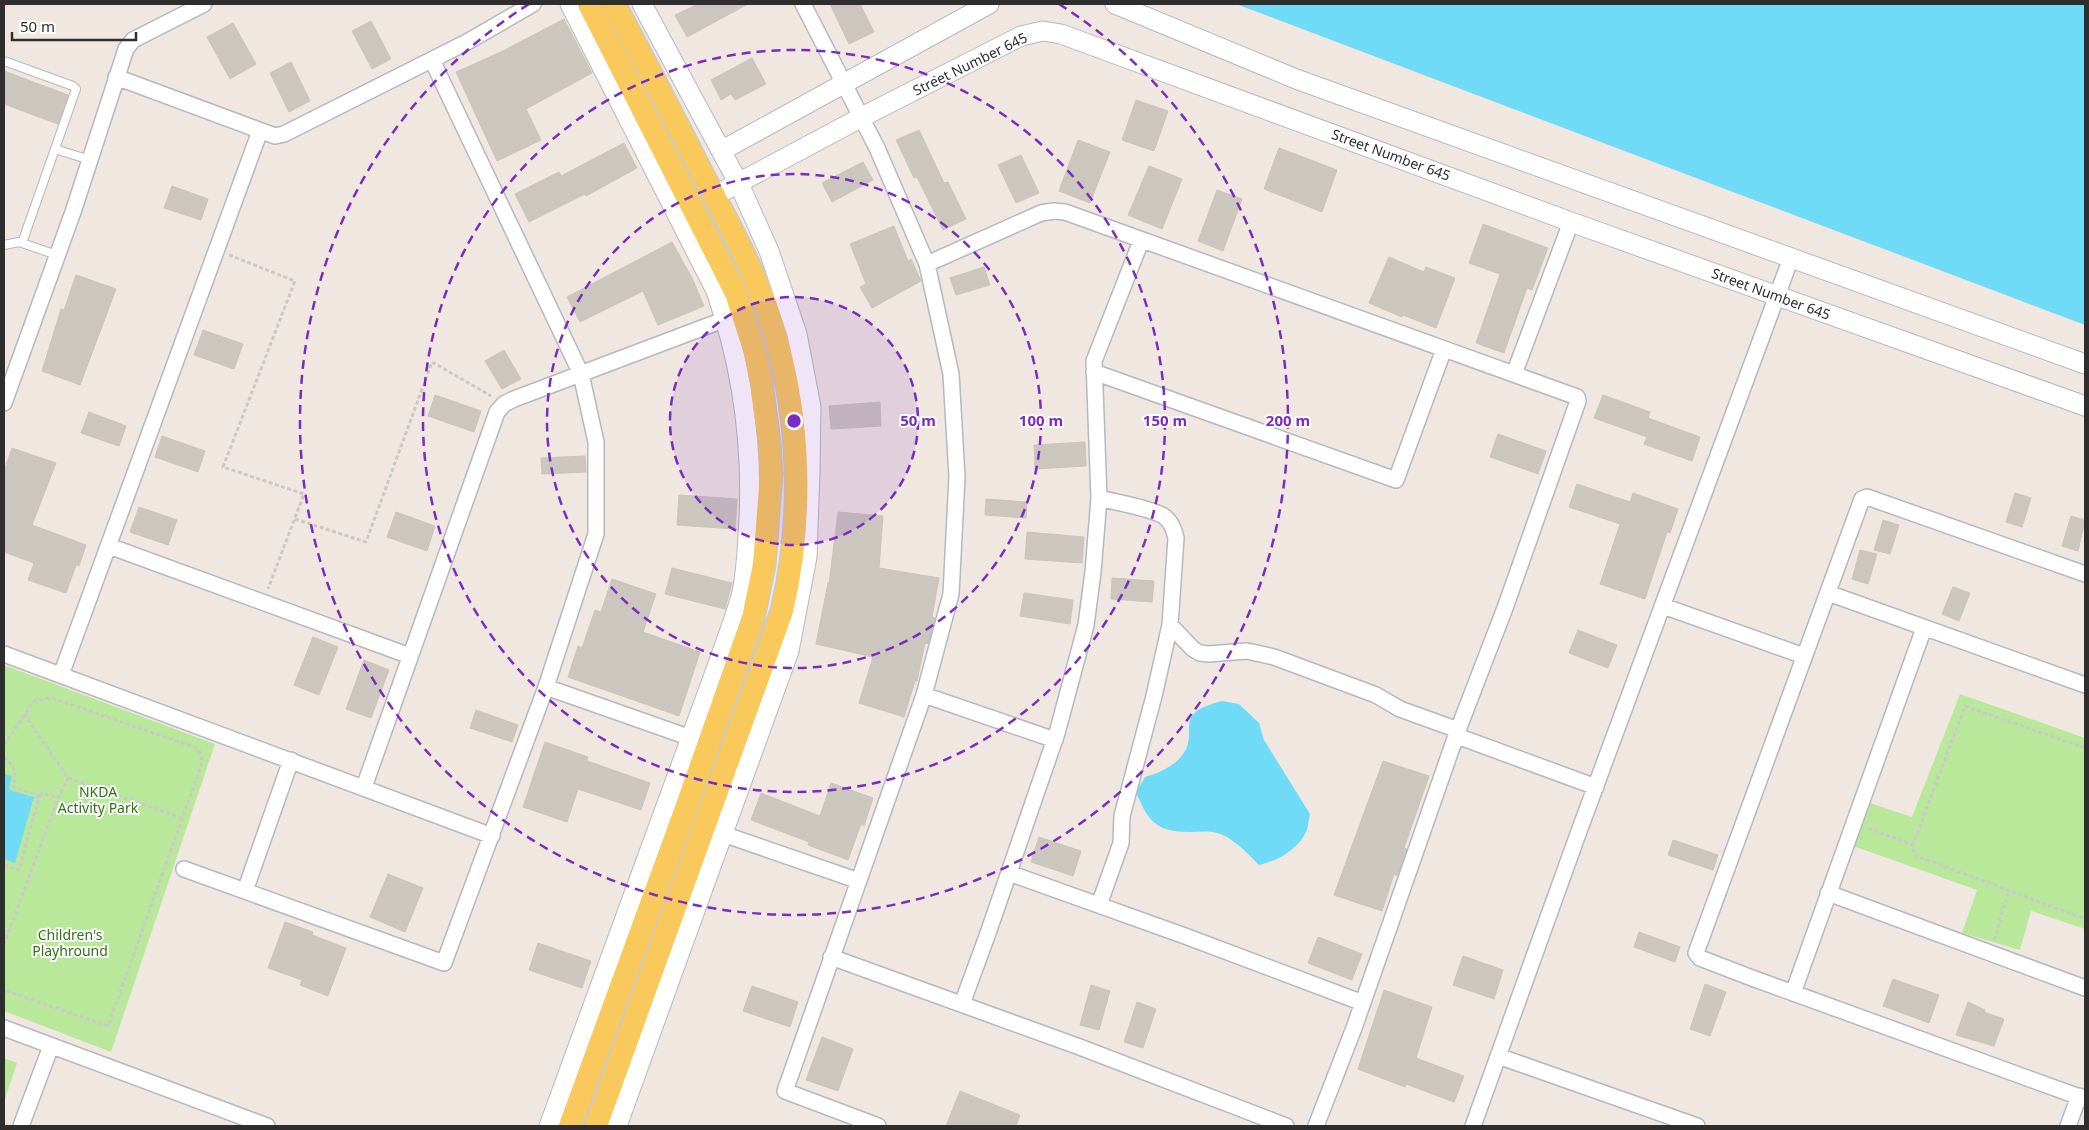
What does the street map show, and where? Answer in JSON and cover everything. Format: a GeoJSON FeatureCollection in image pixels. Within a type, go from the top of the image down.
{"type":"FeatureCollection","features":[{"type":"Feature","properties":{"kind":"main road"},"geometry":{"type":"LineString","coordinates":[[570,1126],[684,814],[753,618],[764,564],[771,474],[770,443],[762,382],[755,352],[736,293],[589,4]]}},
{"type":"Feature","properties":{"kind":"main road"},"geometry":{"type":"LineString","coordinates":[[596,1126],[782,611],[793,558],[797,497],[794,434],[784,369],[771,322],[754,276],[614,4]]}},
{"type":"Feature","properties":{"kind":"street"},"geometry":{"type":"LineString","coordinates":[[4,402],[90,160],[126,48],[133,40],[204,4]]}},
{"type":"Feature","properties":{"kind":"street"},"geometry":{"type":"LineString","coordinates":[[116,77],[275,136],[284,134],[432,60],[533,4]]}},
{"type":"Feature","properties":{"kind":"street"},"geometry":{"type":"LineString","coordinates":[[548,1126],[718,664],[742,592],[750,513],[747,434],[743,398],[726,319],[716,291],[570,4]]}},
{"type":"Feature","properties":{"kind":"street"},"geometry":{"type":"LineString","coordinates":[[617,1126],[789,651],[807,557],[810,472],[811,407],[797,334],[769,251],[739,184],[642,4]]}},
{"type":"Feature","properties":{"kind":"street"},"geometry":{"type":"LineString","coordinates":[[804,4],[877,148],[927,264],[951,374],[957,477],[951,594],[924,695],[785,1091],[878,1126]]}},
{"type":"Feature","properties":{"kind":"street","name":"Street Number 645"},"geometry":{"type":"LineString","coordinates":[[714,196],[739,184],[852,99],[989,4]]}},
{"type":"Feature","properties":{"kind":"street"},"geometry":{"type":"LineString","coordinates":[[1114,4],[1296,79],[2085,364]]}},
{"type":"Feature","properties":{"kind":"street","name":"Street Number 645"},"geometry":{"type":"LineString","coordinates":[[721,151],[852,99],[1021,36],[1043,31],[1061,34],[1571,222],[2085,406]]}},
{"type":"Feature","properties":{"kind":"street"},"geometry":{"type":"LineString","coordinates":[[184,869],[444,963],[546,687],[596,534],[596,442],[581,374],[432,60]]}},
{"type":"Feature","properties":{"kind":"street"},"geometry":{"type":"LineString","coordinates":[[61,675],[260,130]]}},
{"type":"Feature","properties":{"kind":"street"},"geometry":{"type":"LineString","coordinates":[[927,264],[1041,213],[1065,212],[1577,397],[1578,401],[1508,600],[1457,733],[1363,1003],[1316,1126]]}},
{"type":"Feature","properties":{"kind":"street"},"geometry":{"type":"LineString","coordinates":[[1514,374],[1571,222]]}},
{"type":"Feature","properties":{"kind":"street"},"geometry":{"type":"LineString","coordinates":[[962,1004],[1055,740],[1086,625],[1093,572],[1099,498],[1094,361],[1141,241]]}},
{"type":"Feature","properties":{"kind":"street"},"geometry":{"type":"LineString","coordinates":[[1473,1126],[1791,258]]}},
{"type":"Feature","properties":{"kind":"street"},"geometry":{"type":"LineString","coordinates":[[364,787],[497,412],[504,404],[514,399],[726,319]]}},
{"type":"Feature","properties":{"kind":"street"},"geometry":{"type":"LineString","coordinates":[[1094,372],[1396,480],[1444,350]]}},
{"type":"Feature","properties":{"kind":"street"},"geometry":{"type":"LineString","coordinates":[[2068,1126],[2082,1098],[1792,994],[1700,958],[1696,953],[1864,497],[2085,574]]}},
{"type":"Feature","properties":{"kind":"street"},"geometry":{"type":"LineString","coordinates":[[1099,498],[1164,516],[1172,526],[1176,538],[1170,624],[1154,696],[1122,816],[1121,843],[1099,905]]}},
{"type":"Feature","properties":{"kind":"street"},"geometry":{"type":"LineString","coordinates":[[109,546],[410,656]]}},
{"type":"Feature","properties":{"kind":"street"},"geometry":{"type":"LineString","coordinates":[[1828,593],[2085,685]]}},
{"type":"Feature","properties":{"kind":"street"},"geometry":{"type":"LineString","coordinates":[[1664,606],[1804,656]]}},
{"type":"Feature","properties":{"kind":"street"},"geometry":{"type":"LineString","coordinates":[[1170,624],[1192,649],[1200,653],[1247,651],[1274,657],[1376,695],[1400,709],[1457,733],[1596,787]]}},
{"type":"Feature","properties":{"kind":"street"},"geometry":{"type":"LineString","coordinates":[[1792,994],[1924,628]]}},
{"type":"Feature","properties":{"kind":"street"},"geometry":{"type":"LineString","coordinates":[[4,654],[492,836]]}},
{"type":"Feature","properties":{"kind":"street"},"geometry":{"type":"LineString","coordinates":[[546,687],[690,738]]}},
{"type":"Feature","properties":{"kind":"street"},"geometry":{"type":"LineString","coordinates":[[924,695],[1055,740]]}},
{"type":"Feature","properties":{"kind":"street"},"geometry":{"type":"LineString","coordinates":[[245,891],[291,760]]}},
{"type":"Feature","properties":{"kind":"street"},"geometry":{"type":"LineString","coordinates":[[723,834],[859,881]]}},
{"type":"Feature","properties":{"kind":"street"},"geometry":{"type":"LineString","coordinates":[[1009,873],[1363,1003]]}},
{"type":"Feature","properties":{"kind":"street"},"geometry":{"type":"LineString","coordinates":[[1828,893],[2085,988]]}},
{"type":"Feature","properties":{"kind":"street"},"geometry":{"type":"LineString","coordinates":[[831,957],[962,1004],[1286,1126]]}},
{"type":"Feature","properties":{"kind":"street"},"geometry":{"type":"LineString","coordinates":[[4,1028],[267,1126]]}},
{"type":"Feature","properties":{"kind":"street"},"geometry":{"type":"LineString","coordinates":[[21,1126],[51,1046]]}},
{"type":"Feature","properties":{"kind":"street"},"geometry":{"type":"LineString","coordinates":[[1498,1056],[1697,1126]]}},
{"type":"Feature","properties":{"kind":"lane"},"geometry":{"type":"LineString","coordinates":[[4,61],[73,86],[76,89],[22,242]]}},
{"type":"Feature","properties":{"kind":"lane"},"geometry":{"type":"LineString","coordinates":[[55,149],[90,160]]}},
{"type":"Feature","properties":{"kind":"lane"},"geometry":{"type":"LineString","coordinates":[[4,245],[15,241],[22,242],[57,255]]}},
{"type":"Feature","properties":{"kind":"path"},"geometry":{"type":"LineString","coordinates":[[217,249],[295,281],[223,467],[304,494],[264,602]]}},
{"type":"Feature","properties":{"kind":"path"},"geometry":{"type":"LineString","coordinates":[[295,520],[366,542],[432,362],[504,404]]}},
{"type":"Feature","properties":{"kind":"path"},"geometry":{"type":"LineString","coordinates":[[4,745],[34,701],[52,698],[199,751],[202,756],[201,766],[108,1026],[4,990]]}},
{"type":"Feature","properties":{"kind":"path"},"geometry":{"type":"LineString","coordinates":[[2085,748],[1964,706],[1913,845],[1914,855],[2085,919]]}},
{"type":"Feature","properties":{"kind":"path"},"geometry":{"type":"LineString","coordinates":[[24,714],[68,778],[182,818]]}},
{"type":"Feature","properties":{"kind":"path"},"geometry":{"type":"LineString","coordinates":[[4,757],[11,763],[16,772],[14,787],[38,795],[43,793],[58,798]]}},
{"type":"Feature","properties":{"kind":"path"},"geometry":{"type":"LineString","coordinates":[[4,945],[58,798],[68,778]]}},
{"type":"Feature","properties":{"kind":"path"},"geometry":{"type":"LineString","coordinates":[[4,865],[19,870],[38,795]]}},
{"type":"Feature","properties":{"kind":"path"},"geometry":{"type":"LineString","coordinates":[[1853,822],[1913,845]]}},
{"type":"Feature","properties":{"kind":"path"},"geometry":{"type":"LineString","coordinates":[[1990,953],[2009,890]]}},
{"type":"Feature","properties":{"kind":"green space","name":"NKDA Activity Park"},"geometry":{"type":"Polygon","coordinates":[[[4,665],[215,744],[111,1052],[4,1011],[4,665]]]}},
{"type":"Feature","properties":{"kind":"green space"},"geometry":{"type":"Polygon","coordinates":[[[1960,694],[2085,738],[2085,929],[2031,911],[2020,950],[1962,933],[1977,890],[1853,846],[1870,803],[1912,817],[1960,694]]]}},
{"type":"Feature","properties":{"kind":"green space"},"geometry":{"type":"Polygon","coordinates":[[[4,1058],[17,1063],[4,1102],[4,1058]]]}},
{"type":"Feature","properties":{"kind":"water"},"geometry":{"type":"Polygon","coordinates":[[[1236,4],[2085,4],[2085,325],[1236,4]]]}},
{"type":"Feature","properties":{"kind":"water"},"geometry":{"type":"Polygon","coordinates":[[[1222,701],[1239,704],[1259,723],[1264,740],[1310,814],[1307,830],[1299,843],[1273,861],[1259,865],[1238,845],[1225,836],[1209,832],[1168,830],[1161,827],[1149,817],[1136,792],[1145,777],[1165,769],[1182,756],[1188,743],[1190,722],[1193,714],[1202,708],[1222,701]]]}},
{"type":"Feature","properties":{"kind":"water"},"geometry":{"type":"Polygon","coordinates":[[[4,774],[12,776],[9,790],[34,797],[15,863],[4,859],[4,774]]]}},
{"type":"Feature","properties":{"kind":"building"},"geometry":{"type":"Polygon","coordinates":[[[698,4],[748,4],[687,37],[675,15],[698,4]]]}},
{"type":"Feature","properties":{"kind":"building"},"geometry":{"type":"Polygon","coordinates":[[[830,4],[860,4],[874,32],[849,44],[830,4]]]}},
{"type":"Feature","properties":{"kind":"building"},"geometry":{"type":"Polygon","coordinates":[[[564,19],[592,73],[526,109],[541,140],[497,161],[456,72],[501,52],[564,19]]]}},
{"type":"Feature","properties":{"kind":"building"},"geometry":{"type":"Polygon","coordinates":[[[371,21],[391,59],[372,69],[352,31],[371,21]]]}},
{"type":"Feature","properties":{"kind":"building"},"geometry":{"type":"Polygon","coordinates":[[[233,23],[256,64],[230,79],[207,37],[233,23]]]}},
{"type":"Feature","properties":{"kind":"building"},"geometry":{"type":"Polygon","coordinates":[[[752,58],[766,84],[735,100],[731,94],[721,100],[711,80],[752,58]]]}},
{"type":"Feature","properties":{"kind":"building"},"geometry":{"type":"Polygon","coordinates":[[[291,62],[310,101],[289,112],[270,73],[291,62]]]}},
{"type":"Feature","properties":{"kind":"building"},"geometry":{"type":"Polygon","coordinates":[[[4,71],[68,95],[58,124],[4,104],[4,71]]]}},
{"type":"Feature","properties":{"kind":"building"},"geometry":{"type":"Polygon","coordinates":[[[1136,100],[1168,111],[1154,151],[1122,140],[1136,100]]]}},
{"type":"Feature","properties":{"kind":"building"},"geometry":{"type":"Polygon","coordinates":[[[919,130],[944,183],[948,182],[966,219],[943,230],[917,177],[914,178],[896,140],[919,130]]]}},
{"type":"Feature","properties":{"kind":"building"},"geometry":{"type":"Polygon","coordinates":[[[1078,140],[1110,152],[1090,203],[1059,191],[1078,140]]]}},
{"type":"Feature","properties":{"kind":"building"},"geometry":{"type":"Polygon","coordinates":[[[624,143],[637,168],[586,196],[585,194],[529,222],[515,194],[559,172],[561,176],[624,143]]]}},
{"type":"Feature","properties":{"kind":"building"},"geometry":{"type":"Polygon","coordinates":[[[1279,148],[1337,170],[1322,212],[1264,189],[1279,148]]]}},
{"type":"Feature","properties":{"kind":"building"},"geometry":{"type":"Polygon","coordinates":[[[1021,155],[1039,193],[1016,203],[998,165],[1021,155]]]}},
{"type":"Feature","properties":{"kind":"building"},"geometry":{"type":"Polygon","coordinates":[[[863,162],[873,180],[832,202],[822,183],[863,162]]]}},
{"type":"Feature","properties":{"kind":"building"},"geometry":{"type":"Polygon","coordinates":[[[1149,166],[1182,179],[1162,229],[1128,215],[1149,166]]]}},
{"type":"Feature","properties":{"kind":"building"},"geometry":{"type":"Polygon","coordinates":[[[172,186],[208,199],[201,220],[164,208],[172,186]]]}},
{"type":"Feature","properties":{"kind":"building"},"geometry":{"type":"Polygon","coordinates":[[[1217,190],[1242,199],[1223,251],[1198,241],[1217,190]]]}},
{"type":"Feature","properties":{"kind":"building"},"geometry":{"type":"Polygon","coordinates":[[[1483,224],[1548,248],[1532,290],[1527,288],[1504,353],[1476,343],[1500,274],[1469,263],[1483,224]]]}},
{"type":"Feature","properties":{"kind":"building"},"geometry":{"type":"Polygon","coordinates":[[[894,226],[908,261],[911,259],[921,281],[872,308],[860,287],[866,284],[850,244],[894,226]]]}},
{"type":"Feature","properties":{"kind":"building"},"geometry":{"type":"Polygon","coordinates":[[[672,242],[692,278],[704,306],[658,325],[643,291],[580,322],[567,297],[672,242]]]}},
{"type":"Feature","properties":{"kind":"building"},"geometry":{"type":"Polygon","coordinates":[[[1389,257],[1424,272],[1426,267],[1455,278],[1436,328],[1403,315],[1402,317],[1369,303],[1389,257]]]}},
{"type":"Feature","properties":{"kind":"building"},"geometry":{"type":"Polygon","coordinates":[[[984,267],[990,285],[956,295],[950,278],[984,267]]]}},
{"type":"Feature","properties":{"kind":"building"},"geometry":{"type":"Polygon","coordinates":[[[76,275],[116,289],[80,385],[42,371],[61,309],[64,310],[76,275]]]}},
{"type":"Feature","properties":{"kind":"building"},"geometry":{"type":"Polygon","coordinates":[[[203,330],[243,344],[234,369],[194,355],[203,330]]]}},
{"type":"Feature","properties":{"kind":"building"},"geometry":{"type":"Polygon","coordinates":[[[504,350],[521,379],[502,389],[485,361],[504,350]]]}},
{"type":"Feature","properties":{"kind":"building"},"geometry":{"type":"Polygon","coordinates":[[[435,395],[481,411],[474,432],[428,416],[435,395]]]}},
{"type":"Feature","properties":{"kind":"building"},"geometry":{"type":"Polygon","coordinates":[[[1603,395],[1650,412],[1648,418],[1700,437],[1692,461],[1644,444],[1647,437],[1594,418],[1603,395]]]}},
{"type":"Feature","properties":{"kind":"building"},"geometry":{"type":"Polygon","coordinates":[[[880,402],[881,426],[831,429],[829,406],[880,402]]]}},
{"type":"Feature","properties":{"kind":"building"},"geometry":{"type":"Polygon","coordinates":[[[89,412],[126,426],[119,446],[81,433],[89,412]]]}},
{"type":"Feature","properties":{"kind":"building"},"geometry":{"type":"Polygon","coordinates":[[[1498,434],[1546,451],[1538,474],[1490,457],[1498,434]]]}},
{"type":"Feature","properties":{"kind":"building"},"geometry":{"type":"Polygon","coordinates":[[[162,436],[205,451],[198,472],[155,457],[162,436]]]}},
{"type":"Feature","properties":{"kind":"building"},"geometry":{"type":"Polygon","coordinates":[[[1085,442],[1086,466],[1035,469],[1034,445],[1085,442]]]}},
{"type":"Feature","properties":{"kind":"building"},"geometry":{"type":"Polygon","coordinates":[[[12,448],[56,463],[32,525],[86,545],[79,566],[76,565],[66,593],[28,580],[34,563],[4,552],[4,471],[12,448]]]}},
{"type":"Feature","properties":{"kind":"building"},"geometry":{"type":"Polygon","coordinates":[[[585,456],[586,472],[542,474],[541,458],[585,456]]]}},
{"type":"Feature","properties":{"kind":"building"},"geometry":{"type":"Polygon","coordinates":[[[1577,484],[1630,502],[1633,493],[1678,509],[1670,533],[1667,532],[1645,599],[1600,584],[1620,524],[1569,507],[1577,484]]]}},
{"type":"Feature","properties":{"kind":"building"},"geometry":{"type":"Polygon","coordinates":[[[2015,493],[2031,498],[2022,527],[2006,522],[2015,493]]]}},
{"type":"Feature","properties":{"kind":"building"},"geometry":{"type":"Polygon","coordinates":[[[679,495],[737,499],[735,529],[677,525],[679,495]]]}},
{"type":"Feature","properties":{"kind":"building"},"geometry":{"type":"Polygon","coordinates":[[[986,499],[1027,502],[1026,518],[985,515],[986,499]]]}},
{"type":"Feature","properties":{"kind":"building"},"geometry":{"type":"Polygon","coordinates":[[[139,507],[177,520],[168,545],[130,532],[139,507]]]}},
{"type":"Feature","properties":{"kind":"building"},"geometry":{"type":"Polygon","coordinates":[[[396,512],[435,526],[427,551],[387,537],[396,512]]]}},
{"type":"Feature","properties":{"kind":"building"},"geometry":{"type":"Polygon","coordinates":[[[838,512],[883,516],[879,568],[939,578],[932,617],[935,618],[928,644],[925,643],[917,681],[915,681],[904,717],[859,703],[873,657],[816,644],[829,584],[838,512]]]}},
{"type":"Feature","properties":{"kind":"building"},"geometry":{"type":"Polygon","coordinates":[[[2071,516],[2085,520],[2078,551],[2062,546],[2071,516]]]}},
{"type":"Feature","properties":{"kind":"building"},"geometry":{"type":"Polygon","coordinates":[[[1883,520],[1899,525],[1890,554],[1874,550],[1883,520]]]}},
{"type":"Feature","properties":{"kind":"building"},"geometry":{"type":"Polygon","coordinates":[[[1027,532],[1084,537],[1082,563],[1025,559],[1027,532]]]}},
{"type":"Feature","properties":{"kind":"building"},"geometry":{"type":"Polygon","coordinates":[[[1860,550],[1877,554],[1868,584],[1852,579],[1860,550]]]}},
{"type":"Feature","properties":{"kind":"building"},"geometry":{"type":"Polygon","coordinates":[[[672,568],[732,583],[725,609],[665,594],[672,568]]]}},
{"type":"Feature","properties":{"kind":"building"},"geometry":{"type":"Polygon","coordinates":[[[1112,578],[1154,581],[1152,602],[1111,599],[1112,578]]]}},
{"type":"Feature","properties":{"kind":"building"},"geometry":{"type":"Polygon","coordinates":[[[612,579],[656,594],[643,632],[700,652],[679,716],[568,677],[578,646],[582,648],[595,610],[601,612],[612,579]]]}},
{"type":"Feature","properties":{"kind":"building"},"geometry":{"type":"Polygon","coordinates":[[[1953,587],[1970,593],[1959,621],[1942,614],[1953,587]]]}},
{"type":"Feature","properties":{"kind":"building"},"geometry":{"type":"Polygon","coordinates":[[[1024,593],[1073,600],[1070,624],[1020,616],[1024,593]]]}},
{"type":"Feature","properties":{"kind":"building"},"geometry":{"type":"Polygon","coordinates":[[[1578,630],[1617,645],[1608,668],[1569,653],[1578,630]]]}},
{"type":"Feature","properties":{"kind":"building"},"geometry":{"type":"Polygon","coordinates":[[[313,637],[338,647],[319,695],[294,685],[313,637]]]}},
{"type":"Feature","properties":{"kind":"building"},"geometry":{"type":"Polygon","coordinates":[[[364,660],[389,670],[371,718],[346,709],[364,660]]]}},
{"type":"Feature","properties":{"kind":"building"},"geometry":{"type":"Polygon","coordinates":[[[476,710],[518,725],[512,742],[470,728],[476,710]]]}},
{"type":"Feature","properties":{"kind":"building"},"geometry":{"type":"Polygon","coordinates":[[[545,742],[588,757],[587,761],[650,783],[641,810],[578,789],[567,822],[523,807],[545,742]]]}},
{"type":"Feature","properties":{"kind":"building"},"geometry":{"type":"Polygon","coordinates":[[[1383,761],[1429,776],[1404,848],[1407,849],[1397,876],[1394,874],[1382,911],[1334,895],[1383,761]]]}},
{"type":"Feature","properties":{"kind":"building"},"geometry":{"type":"Polygon","coordinates":[[[831,783],[873,798],[864,826],[861,824],[848,860],[808,845],[809,842],[751,820],[761,793],[820,816],[831,783]]]}},
{"type":"Feature","properties":{"kind":"building"},"geometry":{"type":"Polygon","coordinates":[[[1039,837],[1081,851],[1073,876],[1031,862],[1039,837]]]}},
{"type":"Feature","properties":{"kind":"building"},"geometry":{"type":"Polygon","coordinates":[[[1673,840],[1718,855],[1713,870],[1668,855],[1673,840]]]}},
{"type":"Feature","properties":{"kind":"building"},"geometry":{"type":"Polygon","coordinates":[[[388,874],[423,888],[405,932],[370,917],[388,874]]]}},
{"type":"Feature","properties":{"kind":"building"},"geometry":{"type":"Polygon","coordinates":[[[285,922],[313,932],[312,935],[346,948],[328,996],[300,985],[302,980],[268,968],[285,922]]]}},
{"type":"Feature","properties":{"kind":"building"},"geometry":{"type":"Polygon","coordinates":[[[1639,932],[1680,947],[1675,962],[1634,947],[1639,932]]]}},
{"type":"Feature","properties":{"kind":"building"},"geometry":{"type":"Polygon","coordinates":[[[1318,937],[1362,954],[1352,980],[1308,963],[1318,937]]]}},
{"type":"Feature","properties":{"kind":"building"},"geometry":{"type":"Polygon","coordinates":[[[538,943],[591,961],[582,988],[529,970],[538,943]]]}},
{"type":"Feature","properties":{"kind":"building"},"geometry":{"type":"Polygon","coordinates":[[[1463,956],[1503,970],[1494,999],[1453,985],[1463,956]]]}},
{"type":"Feature","properties":{"kind":"building"},"geometry":{"type":"Polygon","coordinates":[[[1893,979],[1939,995],[1929,1023],[1883,1006],[1893,979]]]}},
{"type":"Feature","properties":{"kind":"building"},"geometry":{"type":"Polygon","coordinates":[[[1705,984],[1726,992],[1710,1036],[1690,1029],[1705,984]]]}},
{"type":"Feature","properties":{"kind":"building"},"geometry":{"type":"Polygon","coordinates":[[[1091,985],[1110,991],[1099,1030],[1080,1025],[1091,985]]]}},
{"type":"Feature","properties":{"kind":"building"},"geometry":{"type":"Polygon","coordinates":[[[752,986],[798,1002],[790,1027],[743,1011],[752,986]]]}},
{"type":"Feature","properties":{"kind":"building"},"geometry":{"type":"Polygon","coordinates":[[[1384,990],[1432,1007],[1416,1058],[1464,1076],[1454,1102],[1406,1084],[1405,1087],[1358,1069],[1384,990]]]}},
{"type":"Feature","properties":{"kind":"building"},"geometry":{"type":"Polygon","coordinates":[[[1137,1002],[1156,1009],[1143,1048],[1124,1042],[1137,1002]]]}},
{"type":"Feature","properties":{"kind":"building"},"geometry":{"type":"Polygon","coordinates":[[[1968,1002],[1985,1010],[1984,1012],[2004,1019],[1994,1046],[1956,1035],[1968,1002]]]}},
{"type":"Feature","properties":{"kind":"building"},"geometry":{"type":"Polygon","coordinates":[[[822,1037],[853,1049],[838,1091],[806,1080],[822,1037]]]}},
{"type":"Feature","properties":{"kind":"building"},"geometry":{"type":"Polygon","coordinates":[[[960,1091],[1020,1115],[1016,1126],[946,1126],[960,1091]]]}},
{"type":"Feature","properties":{"kind":"park label","name":"Children's Playhround"},"geometry":{"type":"Point","coordinates":[70,944]}}]}
